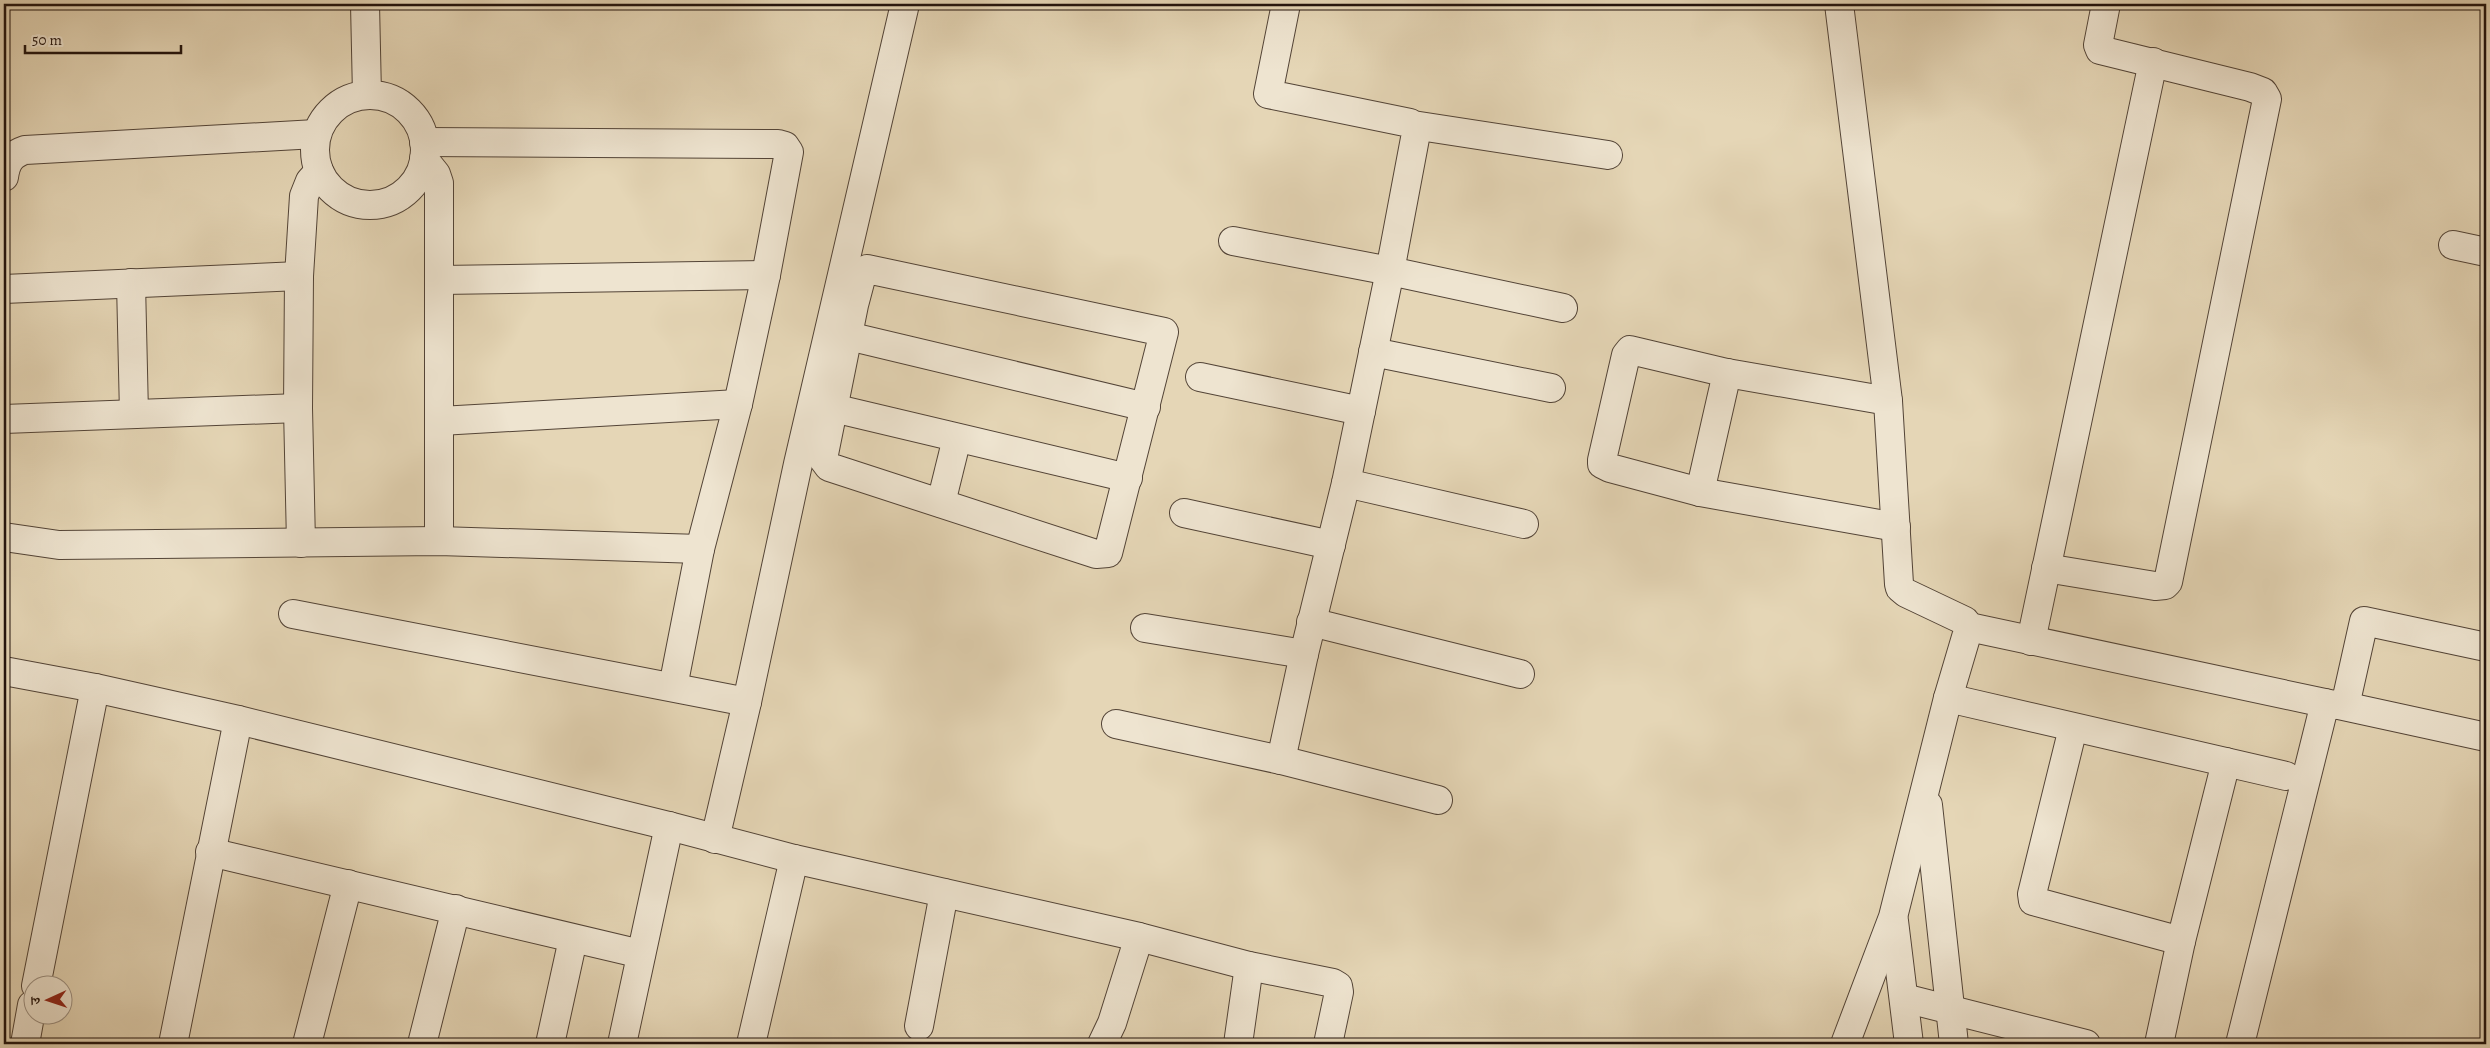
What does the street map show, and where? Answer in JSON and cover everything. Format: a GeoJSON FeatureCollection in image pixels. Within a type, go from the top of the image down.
{"type":"FeatureCollection","features":[{"type":"Feature","properties":{"kind":"street"},"geometry":{"type":"LineString","coordinates":[[365,4],[367,95]]}},
{"type":"Feature","properties":{"kind":"street"},"geometry":{"type":"LineString","coordinates":[[715,839],[747,702],[798,464],[846,302],[905,4]]}},
{"type":"Feature","properties":{"kind":"street"},"geometry":{"type":"LineString","coordinates":[[1286,4],[1268,94],[1413,125],[1608,155]]}},
{"type":"Feature","properties":{"kind":"street"},"geometry":{"type":"LineString","coordinates":[[1839,4],[1888,400],[1900,588],[1965,622],[1969,626],[2031,641],[2486,737]]}},
{"type":"Feature","properties":{"kind":"street"},"geometry":{"type":"LineString","coordinates":[[2046,568],[2156,586],[2165,585],[2170,577],[2267,99],[2263,92],[2250,87],[2100,50],[2098,45],[2106,4]]}},
{"type":"Feature","properties":{"kind":"street"},"geometry":{"type":"LineString","coordinates":[[2031,641],[2153,62]]}},
{"type":"Feature","properties":{"kind":"street"},"geometry":{"type":"LineString","coordinates":[[424,150],[422,168],[413,185],[399,197],[381,204],[362,205],[344,199],[329,187],[319,171],[315,153],[316,134],[325,117],[338,104],[355,96],[388,97],[401,103],[419,124],[424,150],[439,183],[439,541]]}},
{"type":"Feature","properties":{"kind":"street"},"geometry":{"type":"LineString","coordinates":[[1282,760],[1304,654],[1346,483],[1390,271],[1416,138],[1413,125]]}},
{"type":"Feature","properties":{"kind":"street"},"geometry":{"type":"LineString","coordinates":[[4,178],[10,159],[16,153],[25,150],[316,134]]}},
{"type":"Feature","properties":{"kind":"street"},"geometry":{"type":"LineString","coordinates":[[424,150],[778,144],[785,146],[788,152],[766,275],[738,404],[700,549],[673,687]]}},
{"type":"Feature","properties":{"kind":"street"},"geometry":{"type":"LineString","coordinates":[[301,543],[298,408],[299,276],[304,196],[310,181],[319,171]]}},
{"type":"Feature","properties":{"kind":"street"},"geometry":{"type":"LineString","coordinates":[[1233,241],[1390,271],[1563,308]]}},
{"type":"Feature","properties":{"kind":"street"},"geometry":{"type":"LineString","coordinates":[[2453,246],[2486,252]]}},
{"type":"Feature","properties":{"kind":"street"},"geometry":{"type":"LineString","coordinates":[[867,269],[1164,332],[1110,549],[1105,554],[1096,554],[829,467],[823,459],[848,336],[846,302],[863,271],[867,269]]}},
{"type":"Feature","properties":{"kind":"street"},"geometry":{"type":"LineString","coordinates":[[440,280],[766,275]]}},
{"type":"Feature","properties":{"kind":"street"},"geometry":{"type":"LineString","coordinates":[[4,289],[299,276]]}},
{"type":"Feature","properties":{"kind":"street"},"geometry":{"type":"LineString","coordinates":[[132,283],[134,414]]}},
{"type":"Feature","properties":{"kind":"street"},"geometry":{"type":"LineString","coordinates":[[848,336],[1146,407]]}},
{"type":"Feature","properties":{"kind":"street"},"geometry":{"type":"LineString","coordinates":[[1888,400],[1727,373],[1632,350],[1628,351],[1602,456],[1602,464],[1610,468],[1700,492],[1896,527]]}},
{"type":"Feature","properties":{"kind":"street"},"geometry":{"type":"LineString","coordinates":[[1373,352],[1551,388]]}},
{"type":"Feature","properties":{"kind":"street"},"geometry":{"type":"LineString","coordinates":[[1700,492],[1727,373]]}},
{"type":"Feature","properties":{"kind":"street"},"geometry":{"type":"LineString","coordinates":[[1200,377],[1361,411]]}},
{"type":"Feature","properties":{"kind":"street"},"geometry":{"type":"LineString","coordinates":[[440,421],[738,404]]}},
{"type":"Feature","properties":{"kind":"street"},"geometry":{"type":"LineString","coordinates":[[4,419],[298,408]]}},
{"type":"Feature","properties":{"kind":"street"},"geometry":{"type":"LineString","coordinates":[[833,408],[1128,478]]}},
{"type":"Feature","properties":{"kind":"street"},"geometry":{"type":"LineString","coordinates":[[941,503],[957,438]]}},
{"type":"Feature","properties":{"kind":"street"},"geometry":{"type":"LineString","coordinates":[[1346,483],[1524,524]]}},
{"type":"Feature","properties":{"kind":"street"},"geometry":{"type":"LineString","coordinates":[[1184,513],[1331,545]]}},
{"type":"Feature","properties":{"kind":"street"},"geometry":{"type":"LineString","coordinates":[[4,537],[59,545],[439,541],[700,549]]}},
{"type":"Feature","properties":{"kind":"street"},"geometry":{"type":"LineString","coordinates":[[293,614],[747,702]]}},
{"type":"Feature","properties":{"kind":"street"},"geometry":{"type":"LineString","coordinates":[[2332,704],[2346,701],[2348,697],[2364,621],[2486,647]]}},
{"type":"Feature","properties":{"kind":"street"},"geometry":{"type":"LineString","coordinates":[[1312,622],[1520,674]]}},
{"type":"Feature","properties":{"kind":"street"},"geometry":{"type":"LineString","coordinates":[[1845,1044],[1893,917],[1948,698],[1969,626]]}},
{"type":"Feature","properties":{"kind":"street"},"geometry":{"type":"LineString","coordinates":[[1146,628],[1304,654]]}},
{"type":"Feature","properties":{"kind":"street"},"geometry":{"type":"LineString","coordinates":[[4,671],[95,688],[238,720],[669,826],[794,859],[1139,937],[1249,966],[1337,984],[1339,992],[1328,1044]]}},
{"type":"Feature","properties":{"kind":"street"},"geometry":{"type":"LineString","coordinates":[[38,976],[95,688]]}},
{"type":"Feature","properties":{"kind":"street"},"geometry":{"type":"LineString","coordinates":[[1948,698],[2286,776]]}},
{"type":"Feature","properties":{"kind":"street"},"geometry":{"type":"LineString","coordinates":[[2240,1044],[2332,704]]}},
{"type":"Feature","properties":{"kind":"street"},"geometry":{"type":"LineString","coordinates":[[173,1044],[238,720]]}},
{"type":"Feature","properties":{"kind":"street"},"geometry":{"type":"LineString","coordinates":[[1116,724],[1282,760],[1438,800]]}},
{"type":"Feature","properties":{"kind":"street"},"geometry":{"type":"LineString","coordinates":[[2073,728],[2032,894],[2034,901],[2181,941]]}},
{"type":"Feature","properties":{"kind":"street"},"geometry":{"type":"LineString","coordinates":[[2159,1044],[2181,941],[2226,762]]}},
{"type":"Feature","properties":{"kind":"street"},"geometry":{"type":"LineString","coordinates":[[1926,786],[1954,1044]]}},
{"type":"Feature","properties":{"kind":"street"},"geometry":{"type":"LineString","coordinates":[[622,1044],[669,826]]}},
{"type":"Feature","properties":{"kind":"street"},"geometry":{"type":"LineString","coordinates":[[210,852],[641,954]]}},
{"type":"Feature","properties":{"kind":"street"},"geometry":{"type":"LineString","coordinates":[[751,1044],[794,859]]}},
{"type":"Feature","properties":{"kind":"street"},"geometry":{"type":"LineString","coordinates":[[308,1044],[348,884]]}},
{"type":"Feature","properties":{"kind":"street"},"geometry":{"type":"LineString","coordinates":[[919,1026],[944,893]]}},
{"type":"Feature","properties":{"kind":"street"},"geometry":{"type":"LineString","coordinates":[[422,1044],[456,909]]}},
{"type":"Feature","properties":{"kind":"street"},"geometry":{"type":"LineString","coordinates":[[1893,917],[1909,1044]]}},
{"type":"Feature","properties":{"kind":"street"},"geometry":{"type":"LineString","coordinates":[[1102,1044],[1112,1023],[1139,937]]}},
{"type":"Feature","properties":{"kind":"street"},"geometry":{"type":"LineString","coordinates":[[550,1044],[573,939]]}},
{"type":"Feature","properties":{"kind":"street"},"geometry":{"type":"LineString","coordinates":[[1238,1044],[1249,966]]}},
{"type":"Feature","properties":{"kind":"street"},"geometry":{"type":"LineString","coordinates":[[1904,998],[2086,1044]]}},
{"type":"Feature","properties":{"kind":"street"},"geometry":{"type":"LineString","coordinates":[[25,1044],[28,1026]]}}]}
